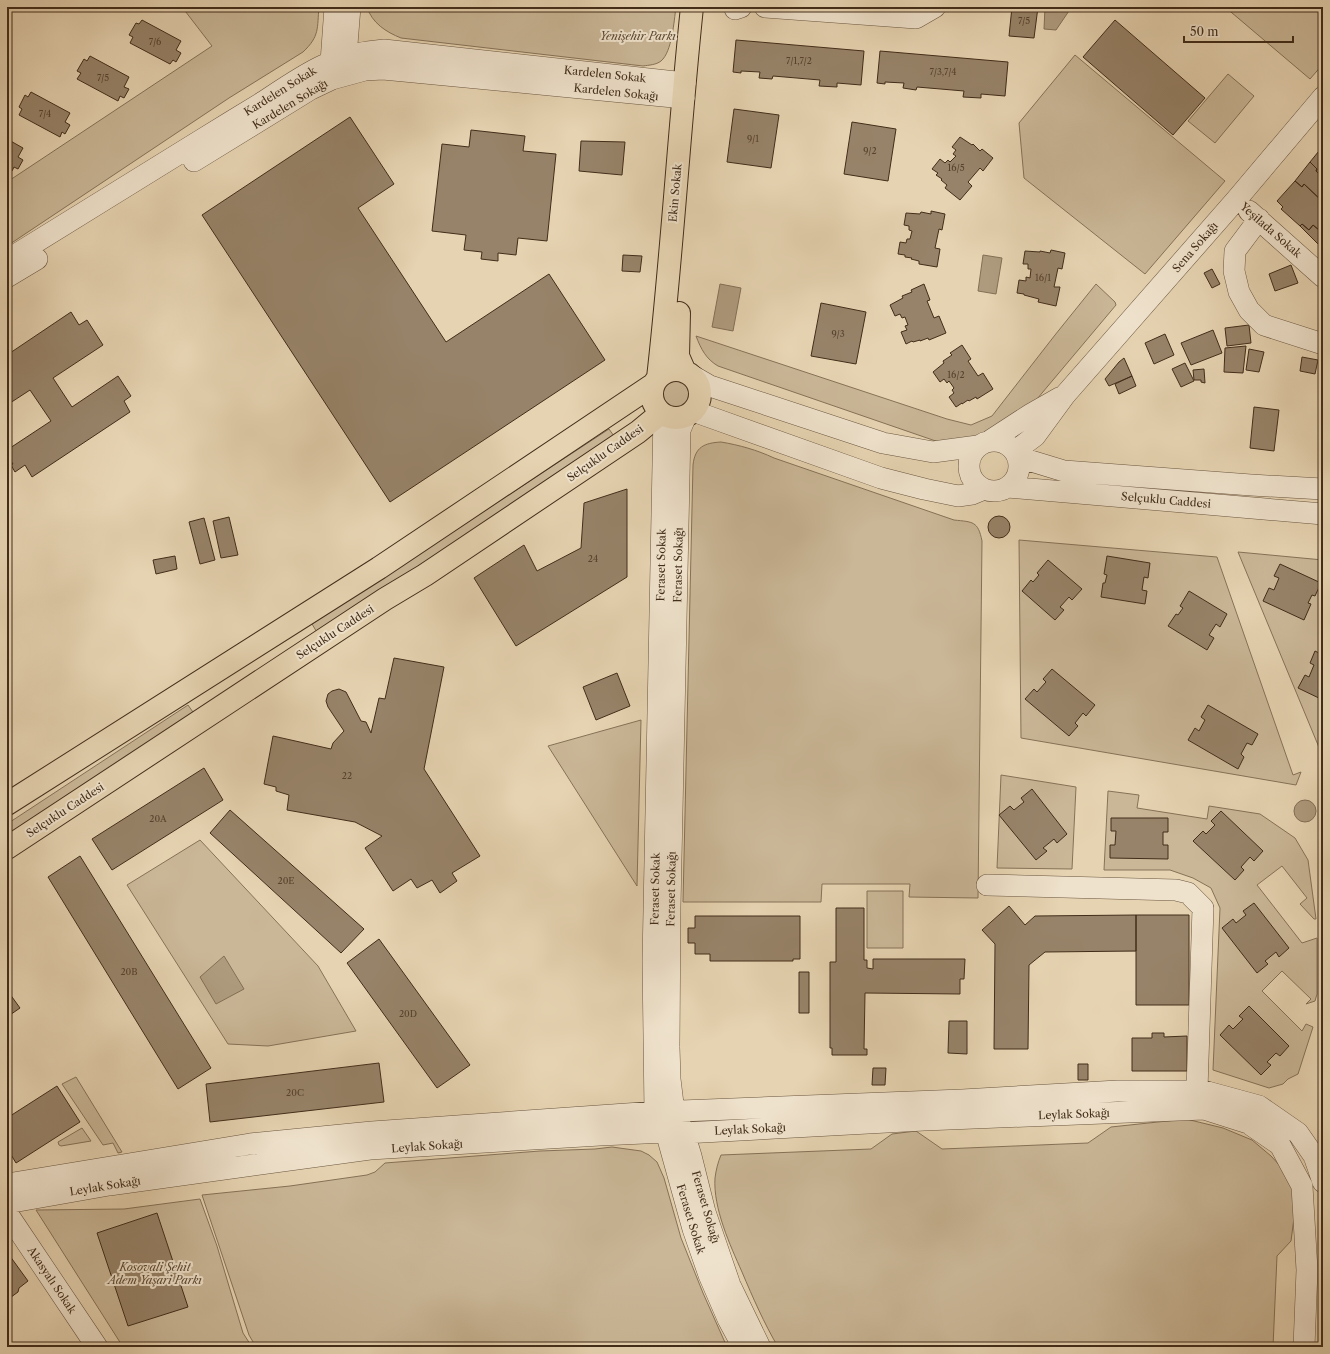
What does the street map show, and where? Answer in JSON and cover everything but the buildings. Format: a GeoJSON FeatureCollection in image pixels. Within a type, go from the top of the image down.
{"type":"FeatureCollection","features":[{"type":"Feature","properties":{"kind":"main road","name":"Ekin Sokak"},"geometry":{"type":"LineString","coordinates":[[688,374],[678,356],[678,342],[692,7]]}},
{"type":"Feature","properties":{"kind":"main road","name":"Ekin Sokak"},"geometry":{"type":"LineString","coordinates":[[656,381],[667,302],[689,91],[707,7]]}},
{"type":"Feature","properties":{"kind":"main road"},"geometry":{"type":"LineString","coordinates":[[7,804],[379,568],[656,381],[664,373],[678,370],[688,374],[696,382],[699,389],[700,397],[698,405],[690,414],[679,418],[671,418],[662,414],[654,405],[652,398],[652,391],[656,381]]}},
{"type":"Feature","properties":{"kind":"main road","name":"Selçuklu Caddesi"},"geometry":{"type":"LineString","coordinates":[[7,848],[386,599],[425,575],[638,432],[662,414]]}},
{"type":"Feature","properties":{"kind":"street"},"geometry":{"type":"LineString","coordinates":[[335,7],[339,68]]}},
{"type":"Feature","properties":{"kind":"street"},"geometry":{"type":"LineString","coordinates":[[339,68],[350,7]]}},
{"type":"Feature","properties":{"kind":"street"},"geometry":{"type":"LineString","coordinates":[[765,7],[916,18],[935,7]]}},
{"type":"Feature","properties":{"kind":"street","name":"Kardelen Sokak"},"geometry":{"type":"LineString","coordinates":[[7,260],[306,74],[339,68],[366,52],[384,50],[689,91]]}},
{"type":"Feature","properties":{"kind":"street","name":"Kardelen Sokağı"},"geometry":{"type":"LineString","coordinates":[[7,277],[311,89],[339,68]]}},
{"type":"Feature","properties":{"kind":"street","name":"Sena Sokağı"},"geometry":{"type":"LineString","coordinates":[[1065,395],[1236,200],[1323,97]]}},
{"type":"Feature","properties":{"kind":"street","name":"Yeşilada Sokak"},"geometry":{"type":"LineString","coordinates":[[1236,200],[1323,277]]}},
{"type":"Feature","properties":{"kind":"street"},"geometry":{"type":"LineString","coordinates":[[1259,219],[1235,251],[1234,271],[1239,292],[1249,310],[1264,325],[1323,344]]}},
{"type":"Feature","properties":{"kind":"street"},"geometry":{"type":"LineString","coordinates":[[688,374],[710,386],[883,443],[933,452],[984,443],[999,441],[1006,443],[1016,454],[1020,468],[1018,475],[1008,487],[996,491],[984,489],[972,478],[969,470],[969,462],[972,454],[984,443],[1065,395]]}},
{"type":"Feature","properties":{"kind":"street"},"geometry":{"type":"LineString","coordinates":[[1016,454],[1035,436],[1065,395]]}},
{"type":"Feature","properties":{"kind":"street","name":"Feraset Sokak"},"geometry":{"type":"LineString","coordinates":[[662,414],[653,953],[664,1112]]}},
{"type":"Feature","properties":{"kind":"street"},"geometry":{"type":"LineString","coordinates":[[690,414],[882,478],[924,489],[958,496],[972,494],[984,489]]}},
{"type":"Feature","properties":{"kind":"street","name":"Feraset Sokağı"},"geometry":{"type":"LineString","coordinates":[[690,414],[680,430],[670,907],[670,1079],[664,1112],[691,1156],[705,1212],[730,1285],[760,1347]]}},
{"type":"Feature","properties":{"kind":"street","name":"Selçuklu Caddesi"},"geometry":{"type":"LineString","coordinates":[[1016,454],[1064,471],[1323,489]]}},
{"type":"Feature","properties":{"kind":"street","name":"Selçuklu Caddesi"},"geometry":{"type":"LineString","coordinates":[[1008,487],[1323,514]]}},
{"type":"Feature","properties":{"kind":"street"},"geometry":{"type":"LineString","coordinates":[[987,885],[1176,890],[1188,893],[1203,908],[1197,1090]]}},
{"type":"Feature","properties":{"kind":"street","name":"Leylak Sokağı"},"geometry":{"type":"LineString","coordinates":[[7,1184],[250,1144],[372,1132],[664,1112],[962,1100],[1118,1091],[1197,1090],[1210,1091],[1260,1106],[1298,1133],[1314,1156],[1323,1182]]}},
{"type":"Feature","properties":{"kind":"street","name":"Leylak Sokağı"},"geometry":{"type":"LineString","coordinates":[[7,1203],[124,1183],[370,1149],[924,1120],[1204,1109],[1248,1123],[1280,1145],[1302,1186],[1307,1270],[1304,1347]]}},
{"type":"Feature","properties":{"kind":"street","name":"Feraset Sokak"},"geometry":{"type":"LineString","coordinates":[[675,1132],[693,1229],[709,1275],[728,1319],[743,1347]]}},
{"type":"Feature","properties":{"kind":"street","name":"Akasyalı Sokak"},"geometry":{"type":"LineString","coordinates":[[7,1213],[97,1347]]}},
{"type":"Feature","properties":{"kind":"green space"},"geometry":{"type":"Polygon","coordinates":[[[182,7],[319,7],[318,26],[315,36],[303,52],[229,98],[7,246],[7,182],[212,46],[182,7]]]}},
{"type":"Feature","properties":{"kind":"green space","name":"Yenişehir Parkı"},"geometry":{"type":"Polygon","coordinates":[[[367,7],[676,7],[672,36],[665,57],[657,63],[643,66],[401,38],[380,26],[372,18],[367,7]]]}},
{"type":"Feature","properties":{"kind":"green space"},"geometry":{"type":"Polygon","coordinates":[[[1225,7],[1323,7],[1323,64],[1310,79],[1225,7]]]}},
{"type":"Feature","properties":{"kind":"green space"},"geometry":{"type":"Polygon","coordinates":[[[1075,55],[1225,181],[1145,274],[1024,178],[1019,123],[1075,55]]]}},
{"type":"Feature","properties":{"kind":"green space"},"geometry":{"type":"Polygon","coordinates":[[[1228,74],[1254,96],[1215,143],[1188,121],[1228,74]]]}},
{"type":"Feature","properties":{"kind":"green space"},"geometry":{"type":"Polygon","coordinates":[[[1096,284],[1115,302],[1116,305],[1016,424],[956,448],[718,366],[704,353],[696,336],[947,419],[971,425],[992,416],[1096,284]]]}},
{"type":"Feature","properties":{"kind":"green space"},"geometry":{"type":"Polygon","coordinates":[[[676,381],[686,385],[690,395],[686,405],[676,409],[666,405],[662,395],[666,385],[676,381]]]}},
{"type":"Feature","properties":{"kind":"green space"},"geometry":{"type":"Polygon","coordinates":[[[609,429],[616,439],[318,634],[312,624],[609,429]]]}},
{"type":"Feature","properties":{"kind":"green space"},"geometry":{"type":"Polygon","coordinates":[[[721,442],[755,450],[774,458],[954,520],[970,522],[979,530],[982,541],[978,898],[909,897],[910,884],[822,884],[821,902],[683,902],[693,465],[696,454],[701,447],[710,443],[721,442]]]}},
{"type":"Feature","properties":{"kind":"green space"},"geometry":{"type":"Polygon","coordinates":[[[1019,540],[1217,557],[1293,775],[1301,772],[1296,785],[1021,738],[1019,540]]]}},
{"type":"Feature","properties":{"kind":"green space"},"geometry":{"type":"Polygon","coordinates":[[[1238,552],[1323,560],[1323,757],[1238,552]]]}},
{"type":"Feature","properties":{"kind":"green space"},"geometry":{"type":"Polygon","coordinates":[[[188,705],[195,715],[7,838],[7,824],[188,705]]]}},
{"type":"Feature","properties":{"kind":"green space"},"geometry":{"type":"Polygon","coordinates":[[[641,720],[637,886],[548,746],[641,720]]]}},
{"type":"Feature","properties":{"kind":"green space"},"geometry":{"type":"Polygon","coordinates":[[[1001,775],[1076,787],[1072,869],[997,868],[1001,775]]]}},
{"type":"Feature","properties":{"kind":"green space"},"geometry":{"type":"Polygon","coordinates":[[[1108,791],[1139,795],[1137,808],[1207,819],[1209,806],[1260,814],[1295,838],[1308,860],[1316,919],[1314,919],[1300,904],[1307,898],[1282,866],[1257,885],[1302,943],[1317,938],[1317,994],[1315,1001],[1306,1004],[1311,999],[1282,971],[1262,991],[1302,1031],[1306,1024],[1313,1027],[1298,1074],[1288,1079],[1283,1084],[1269,1088],[1213,1070],[1220,908],[1211,888],[1193,878],[1170,870],[1104,870],[1108,791]]]}},
{"type":"Feature","properties":{"kind":"green space"},"geometry":{"type":"Polygon","coordinates":[[[200,840],[318,966],[356,1031],[268,1046],[228,1044],[127,885],[200,840]]]}},
{"type":"Feature","properties":{"kind":"green space"},"geometry":{"type":"Polygon","coordinates":[[[867,891],[903,891],[903,948],[867,948],[867,891]]]}},
{"type":"Feature","properties":{"kind":"green space"},"geometry":{"type":"Polygon","coordinates":[[[76,1077],[122,1152],[118,1153],[113,1143],[103,1145],[62,1084],[76,1077]]]}},
{"type":"Feature","properties":{"kind":"green space"},"geometry":{"type":"Polygon","coordinates":[[[1186,1119],[1223,1128],[1252,1140],[1271,1156],[1282,1168],[1293,1189],[1295,1210],[1291,1241],[1277,1256],[1273,1347],[778,1347],[768,1329],[732,1250],[723,1226],[715,1190],[717,1166],[721,1155],[871,1149],[892,1134],[916,1131],[942,1149],[1088,1143],[1111,1127],[1186,1119]]]}},
{"type":"Feature","properties":{"kind":"green space"},"geometry":{"type":"Polygon","coordinates":[[[82,1128],[91,1141],[61,1146],[59,1145],[58,1142],[82,1128]]]}},
{"type":"Feature","properties":{"kind":"green space"},"geometry":{"type":"Polygon","coordinates":[[[612,1147],[641,1151],[649,1155],[657,1162],[664,1178],[681,1238],[727,1347],[256,1347],[249,1335],[202,1195],[290,1186],[367,1175],[375,1172],[385,1163],[612,1147]]]}},
{"type":"Feature","properties":{"kind":"green space","name":"Kosovali Şehit Adem Yaşari Parkı"},"geometry":{"type":"Polygon","coordinates":[[[200,1199],[217,1246],[243,1333],[252,1347],[123,1347],[36,1210],[124,1209],[200,1199]]]}},
{"type":"Feature","properties":{"kind":"shaded area"},"geometry":{"type":"Polygon","coordinates":[[[1045,7],[1071,8],[1056,30],[1044,29],[1045,7]]]}},
{"type":"Feature","properties":{"kind":"shaded area"},"geometry":{"type":"Polygon","coordinates":[[[983,255],[1002,258],[996,294],[978,291],[983,255]]]}},
{"type":"Feature","properties":{"kind":"shaded area"},"geometry":{"type":"Polygon","coordinates":[[[720,284],[741,288],[733,331],[712,327],[720,284]]]}},
{"type":"Feature","properties":{"kind":"shaded area"},"geometry":{"type":"Polygon","coordinates":[[[1301,800],[1309,800],[1316,807],[1316,815],[1309,822],[1301,822],[1294,815],[1294,807],[1301,800]]]}},
{"type":"Feature","properties":{"kind":"shaded area"},"geometry":{"type":"Polygon","coordinates":[[[224,956],[244,989],[216,1004],[200,977],[224,956]]]}}]}
